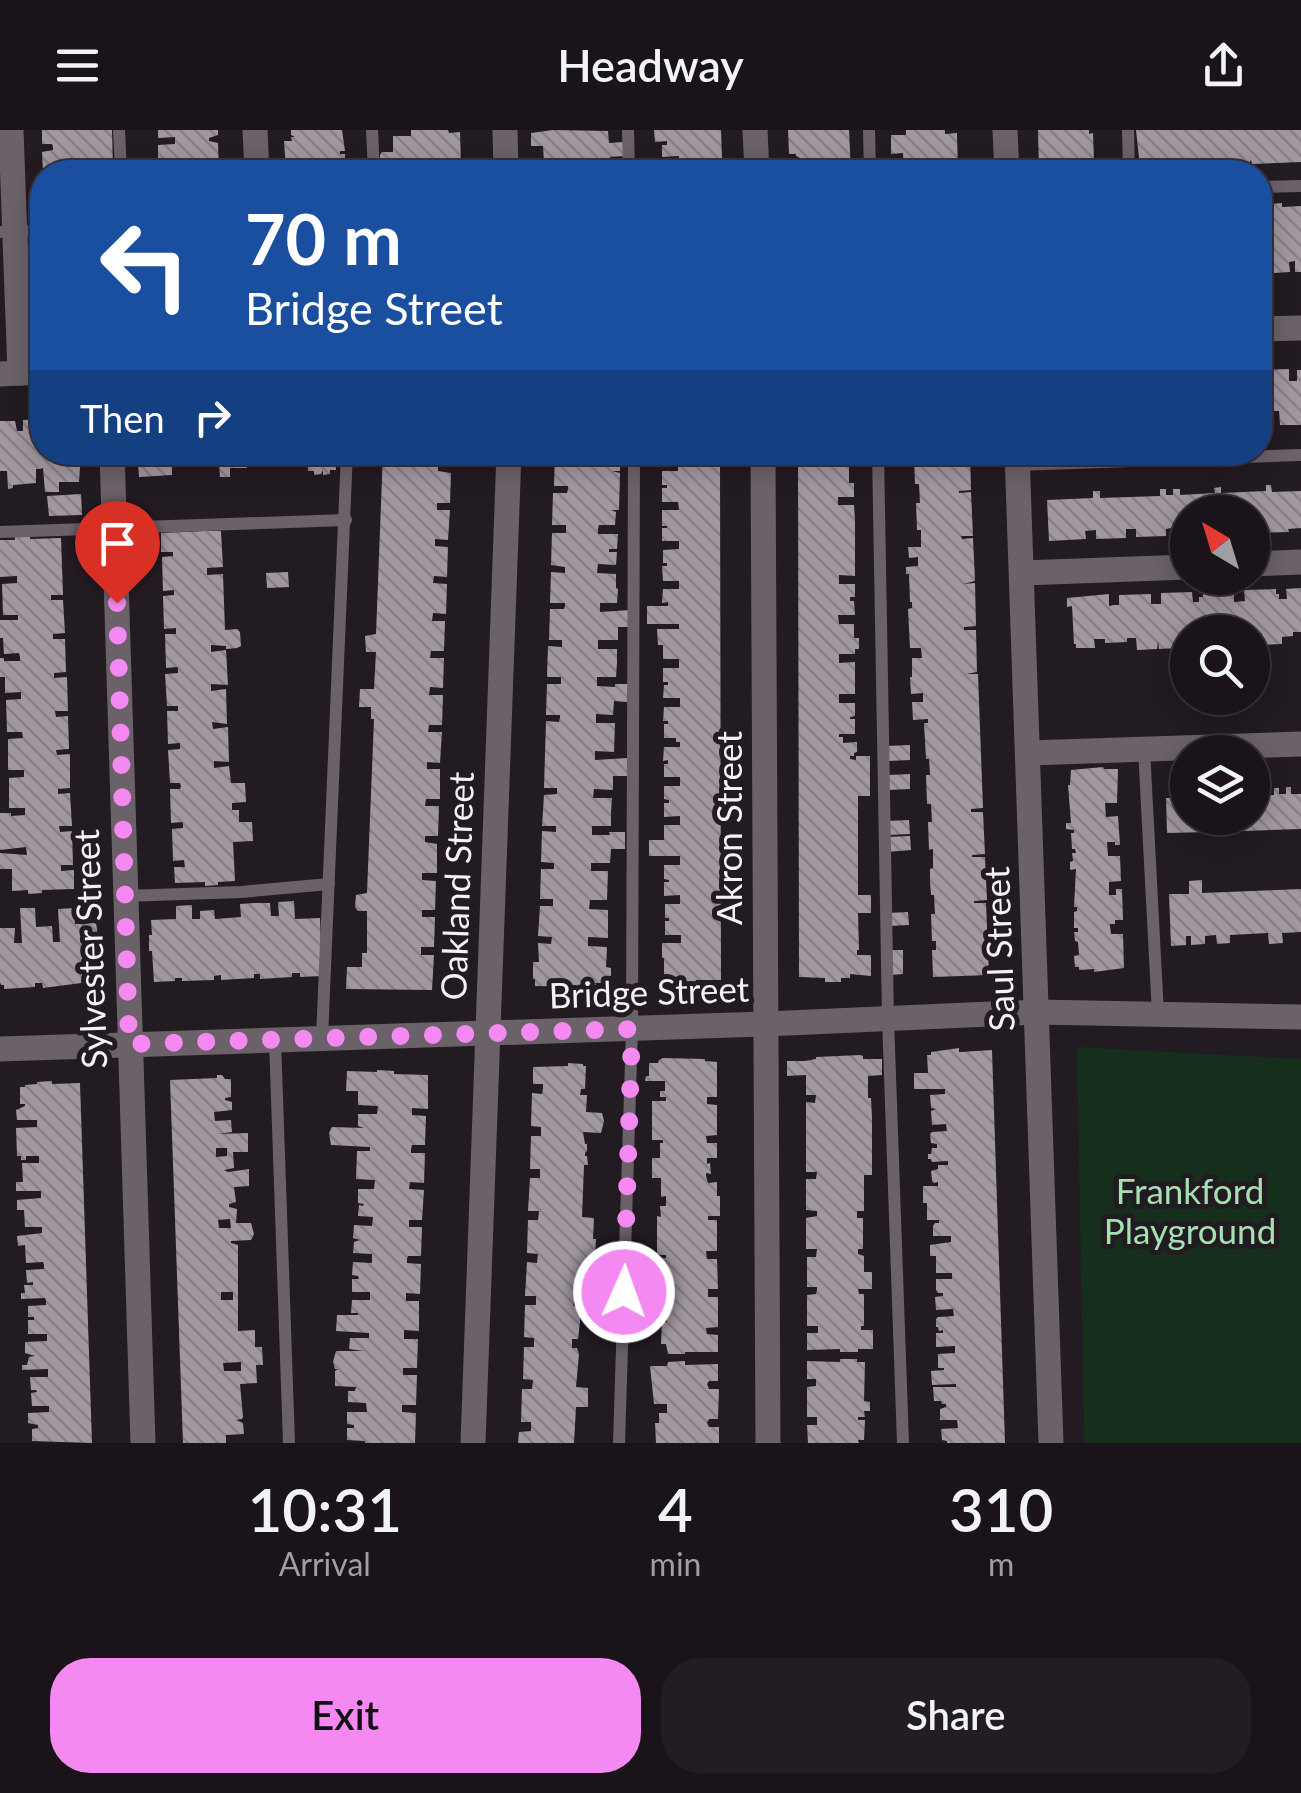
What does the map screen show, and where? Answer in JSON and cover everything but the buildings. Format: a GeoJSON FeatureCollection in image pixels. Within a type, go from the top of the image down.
{"type":"FeatureCollection","features":[{"type":"Feature","properties":{"kind":"street"},"geometry":{"type":"LineString","coordinates":[[11,130],[7,232],[21,373]]}},
{"type":"Feature","properties":{"kind":"street"},"geometry":{"type":"LineString","coordinates":[[255,130],[256,160]]}},
{"type":"Feature","properties":{"kind":"street"},"geometry":{"type":"LineString","coordinates":[[505,130],[506,160]]}},
{"type":"Feature","properties":{"kind":"street"},"geometry":{"type":"LineString","coordinates":[[755,130],[756,160]]}},
{"type":"Feature","properties":{"kind":"street"},"geometry":{"type":"LineString","coordinates":[[1005,130],[1006,160]]}},
{"type":"Feature","properties":{"kind":"street"},"geometry":{"type":"LineString","coordinates":[[1272,329],[1301,328]]}},
{"type":"Feature","properties":{"kind":"street","name":"Sylvester Street"},"geometry":{"type":"LineString","coordinates":[[112,465],[143,1443]]}},
{"type":"Feature","properties":{"kind":"street","name":"Oakland Street"},"geometry":{"type":"LineString","coordinates":[[473,1443],[509,465]]}},
{"type":"Feature","properties":{"kind":"street","name":"Akron Street"},"geometry":{"type":"LineString","coordinates":[[763,465],[768,1443]]}},
{"type":"Feature","properties":{"kind":"street","name":"Saul Street"},"geometry":{"type":"LineString","coordinates":[[1017,465],[1052,1443]]}},
{"type":"Feature","properties":{"kind":"street"},"geometry":{"type":"LineString","coordinates":[[1270,563],[1301,562]]}},
{"type":"Feature","properties":{"kind":"street"},"geometry":{"type":"LineString","coordinates":[[1022,573],[1170,567]]}},
{"type":"Feature","properties":{"kind":"street"},"geometry":{"type":"LineString","coordinates":[[1028,753],[1301,744]]}},
{"type":"Feature","properties":{"kind":"street","name":"Bridge Street"},"geometry":{"type":"LineString","coordinates":[[0,1049],[1037,1012],[1301,1017]]}},
{"type":"Feature","properties":{"kind":"lane"},"geometry":{"type":"LineString","coordinates":[[119,130],[120,160]]}},
{"type":"Feature","properties":{"kind":"lane"},"geometry":{"type":"LineString","coordinates":[[372,130],[373,160]]}},
{"type":"Feature","properties":{"kind":"lane"},"geometry":{"type":"LineString","coordinates":[[628,130],[629,160]]}},
{"type":"Feature","properties":{"kind":"lane"},"geometry":{"type":"LineString","coordinates":[[868,130],[869,160]]}},
{"type":"Feature","properties":{"kind":"lane"},"geometry":{"type":"LineString","coordinates":[[1128,130],[1129,160]]}},
{"type":"Feature","properties":{"kind":"lane"},"geometry":{"type":"LineString","coordinates":[[1272,187],[1301,186]]}},
{"type":"Feature","properties":{"kind":"lane"},"geometry":{"type":"LineString","coordinates":[[1272,455],[1301,455]]}},
{"type":"Feature","properties":{"kind":"lane"},"geometry":{"type":"LineString","coordinates":[[322,1038],[347,465]]}},
{"type":"Feature","properties":{"kind":"lane"},"geometry":{"type":"LineString","coordinates":[[619,1443],[632,1029],[634,465]]}},
{"type":"Feature","properties":{"kind":"lane"},"geometry":{"type":"LineString","coordinates":[[878,465],[888,1019],[902,1443]]}},
{"type":"Feature","properties":{"kind":"lane"},"geometry":{"type":"LineString","coordinates":[[0,532],[346,520]]}},
{"type":"Feature","properties":{"kind":"lane"},"geometry":{"type":"LineString","coordinates":[[1144,749],[1158,1014]]}},
{"type":"Feature","properties":{"kind":"lane"},"geometry":{"type":"LineString","coordinates":[[125,896],[329,884]]}},
{"type":"Feature","properties":{"kind":"lane"},"geometry":{"type":"LineString","coordinates":[[275,1040],[288,1443]]}},
{"type":"Feature","properties":{"kind":"green space","name":"Frankford Playground"},"geometry":{"type":"Polygon","coordinates":[[[1077,1047],[1301,1059],[1301,1443],[1084,1443],[1077,1047]]]}},
{"type":"Feature","properties":{"kind":"route"},"geometry":{"type":"LineString","coordinates":[[117,603],[129,1044],[632,1029],[624,1292]]}}]}
